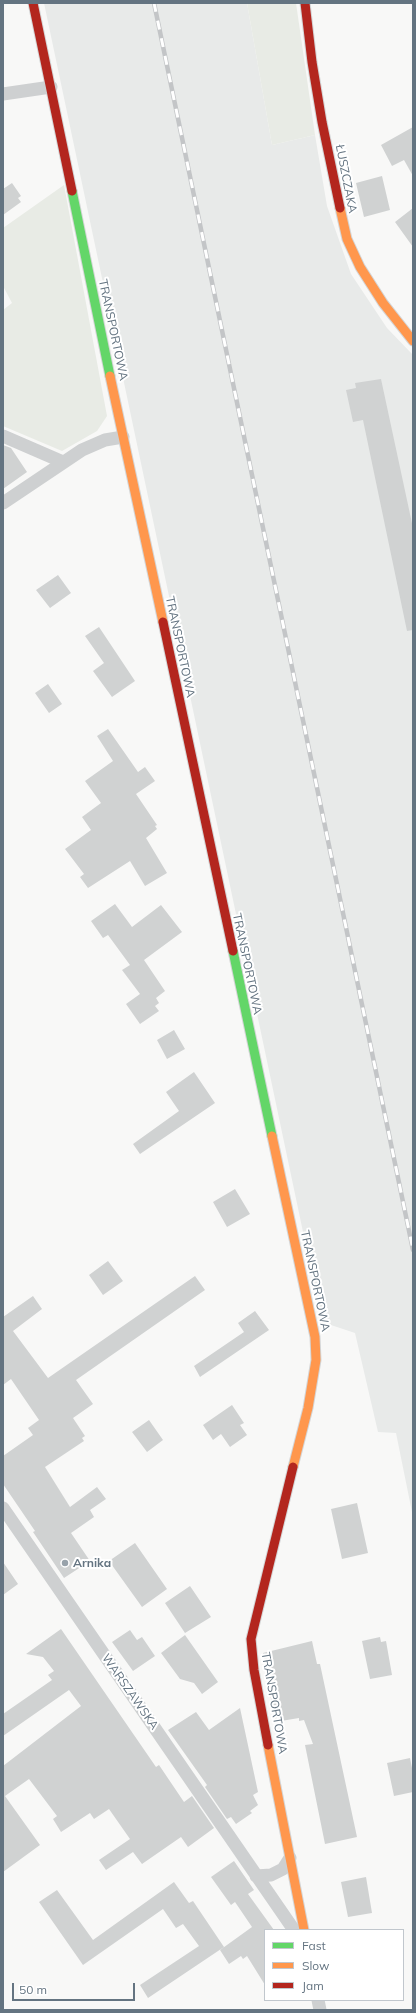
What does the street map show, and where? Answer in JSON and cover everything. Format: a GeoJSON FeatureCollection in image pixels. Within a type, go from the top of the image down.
{"type":"FeatureCollection","features":[{"type":"Feature","properties":{"kind":"street","name":"TRANSPORTOWA"},"geometry":{"type":"LineString","coordinates":[[33,3],[123,437],[314,1337],[316,1360],[308,1408],[251,1640],[254,1670],[304,1929]]}},
{"type":"Feature","properties":{"kind":"street","name":"ŁUSZCZAKA"},"geometry":{"type":"LineString","coordinates":[[304,3],[322,122],[347,239],[360,267],[383,303],[413,341]]}},
{"type":"Feature","properties":{"kind":"street"},"geometry":{"type":"LineString","coordinates":[[3,94],[51,87]]}},
{"type":"Feature","properties":{"kind":"street"},"geometry":{"type":"LineString","coordinates":[[3,436],[63,462]]}},
{"type":"Feature","properties":{"kind":"street"},"geometry":{"type":"LineString","coordinates":[[3,503],[63,462],[94,444],[123,437]]}},
{"type":"Feature","properties":{"kind":"street","name":"WARSZAWSKA"},"geometry":{"type":"LineString","coordinates":[[3,1508],[293,1929]]}},
{"type":"Feature","properties":{"kind":"street"},"geometry":{"type":"LineString","coordinates":[[256,1876],[271,1875],[283,1869],[290,1858]]}},
{"type":"Feature","properties":{"kind":"shaded area"},"geometry":{"type":"Polygon","coordinates":[[[44,3],[247,3],[272,145],[315,135],[327,206],[351,274],[387,328],[413,355],[413,1517],[396,1433],[378,1432],[355,1333],[322,1322],[44,3]]]}},
{"type":"Feature","properties":{"kind":"shaded area"},"geometry":{"type":"Polygon","coordinates":[[[247,3],[296,3],[315,135],[272,145],[247,3]]]}},
{"type":"Feature","properties":{"kind":"shaded area"},"geometry":{"type":"Polygon","coordinates":[[[64,185],[107,416],[97,431],[62,451],[3,426],[3,310],[12,303],[3,286],[3,228],[64,185]]]}},
{"type":"Feature","properties":{"kind":"building"},"geometry":{"type":"Polygon","coordinates":[[[413,127],[413,176],[404,160],[392,166],[381,145],[413,127]]]}},
{"type":"Feature","properties":{"kind":"building"},"geometry":{"type":"Polygon","coordinates":[[[382,176],[390,210],[364,217],[356,183],[382,176]]]}},
{"type":"Feature","properties":{"kind":"building"},"geometry":{"type":"Polygon","coordinates":[[[12,183],[21,196],[18,198],[21,202],[3,215],[3,189],[12,183]]]}},
{"type":"Feature","properties":{"kind":"building"},"geometry":{"type":"Polygon","coordinates":[[[413,208],[413,247],[395,222],[413,208]]]}},
{"type":"Feature","properties":{"kind":"building"},"geometry":{"type":"Polygon","coordinates":[[[381,379],[413,528],[413,630],[407,631],[363,420],[353,422],[346,390],[356,388],[355,383],[381,379]]]}},
{"type":"Feature","properties":{"kind":"building"},"geometry":{"type":"Polygon","coordinates":[[[3,445],[11,448],[27,472],[3,489],[3,445]]]}},
{"type":"Feature","properties":{"kind":"building"},"geometry":{"type":"Polygon","coordinates":[[[58,575],[71,593],[50,608],[36,590],[58,575]]]}},
{"type":"Feature","properties":{"kind":"building"},"geometry":{"type":"Polygon","coordinates":[[[99,627],[135,681],[112,697],[93,671],[104,663],[85,636],[99,627]]]}},
{"type":"Feature","properties":{"kind":"building"},"geometry":{"type":"Polygon","coordinates":[[[48,684],[62,704],[49,713],[35,693],[48,684]]]}},
{"type":"Feature","properties":{"kind":"building"},"geometry":{"type":"Polygon","coordinates":[[[108,729],[138,772],[145,767],[155,781],[136,794],[157,825],[155,826],[157,829],[146,838],[167,873],[145,886],[130,861],[88,888],[80,877],[84,874],[65,849],[91,830],[82,817],[101,803],[85,781],[113,761],[97,736],[108,729]]]}},
{"type":"Feature","properties":{"kind":"building"},"geometry":{"type":"Polygon","coordinates":[[[115,904],[132,927],[161,905],[182,932],[144,960],[165,991],[156,998],[159,1003],[155,1006],[159,1011],[140,1024],[126,1004],[140,994],[122,970],[130,965],[108,935],[103,938],[91,921],[115,904]]]}},
{"type":"Feature","properties":{"kind":"building"},"geometry":{"type":"Polygon","coordinates":[[[174,1030],[185,1049],[167,1059],[157,1040],[174,1030]]]}},
{"type":"Feature","properties":{"kind":"building"},"geometry":{"type":"Polygon","coordinates":[[[194,1072],[215,1103],[140,1154],[133,1144],[179,1111],[166,1092],[194,1072]]]}},
{"type":"Feature","properties":{"kind":"building"},"geometry":{"type":"Polygon","coordinates":[[[235,1189],[250,1214],[227,1227],[213,1202],[235,1189]]]}},
{"type":"Feature","properties":{"kind":"building"},"geometry":{"type":"Polygon","coordinates":[[[108,1261],[123,1281],[103,1295],[89,1275],[108,1261]]]}},
{"type":"Feature","properties":{"kind":"building"},"geometry":{"type":"Polygon","coordinates":[[[195,1276],[205,1290],[76,1380],[93,1404],[73,1418],[85,1436],[82,1438],[84,1441],[45,1467],[70,1507],[97,1487],[106,1499],[90,1510],[94,1517],[71,1533],[90,1561],[64,1578],[33,1532],[35,1531],[3,1484],[3,1456],[33,1435],[28,1428],[39,1420],[11,1379],[3,1385],[3,1317],[33,1296],[42,1309],[13,1331],[48,1378],[195,1276]]]}},
{"type":"Feature","properties":{"kind":"building"},"geometry":{"type":"Polygon","coordinates":[[[255,1311],[269,1330],[200,1377],[194,1366],[244,1332],[238,1323],[255,1311]]]}},
{"type":"Feature","properties":{"kind":"building"},"geometry":{"type":"Polygon","coordinates":[[[232,1405],[244,1423],[240,1425],[247,1435],[230,1447],[221,1434],[213,1440],[203,1425],[232,1405]]]}},
{"type":"Feature","properties":{"kind":"building"},"geometry":{"type":"Polygon","coordinates":[[[149,1420],[163,1440],[147,1452],[132,1432],[149,1420]]]}},
{"type":"Feature","properties":{"kind":"building"},"geometry":{"type":"Polygon","coordinates":[[[357,1503],[368,1553],[342,1559],[331,1509],[357,1503]]]}},
{"type":"Feature","properties":{"kind":"building"},"geometry":{"type":"Polygon","coordinates":[[[135,1543],[167,1589],[142,1607],[109,1561],[135,1543]]]}},
{"type":"Feature","properties":{"kind":"building"},"geometry":{"type":"Polygon","coordinates":[[[3,1562],[18,1584],[3,1595],[3,1562]]]}},
{"type":"Feature","properties":{"kind":"building"},"geometry":{"type":"Polygon","coordinates":[[[190,1586],[211,1617],[185,1633],[165,1603],[190,1586]]]}},
{"type":"Feature","properties":{"kind":"building"},"geometry":{"type":"Polygon","coordinates":[[[61,1629],[156,1767],[159,1765],[184,1802],[192,1796],[214,1828],[188,1847],[181,1837],[142,1864],[133,1852],[106,1870],[99,1860],[130,1839],[109,1809],[94,1819],[90,1813],[61,1832],[53,1819],[57,1816],[29,1779],[5,1796],[40,1845],[3,1872],[3,1766],[81,1706],[69,1690],[3,1736],[3,1714],[52,1680],[48,1675],[54,1671],[43,1657],[26,1654],[61,1629]]]}},
{"type":"Feature","properties":{"kind":"building"},"geometry":{"type":"Polygon","coordinates":[[[130,1630],[137,1640],[142,1637],[155,1656],[133,1671],[112,1642],[130,1630]]]}},
{"type":"Feature","properties":{"kind":"building"},"geometry":{"type":"Polygon","coordinates":[[[185,1635],[218,1682],[202,1694],[194,1683],[180,1679],[161,1653],[185,1635]]]}},
{"type":"Feature","properties":{"kind":"building"},"geometry":{"type":"Polygon","coordinates":[[[380,1637],[381,1642],[386,1641],[392,1675],[370,1679],[362,1641],[380,1637]]]}},
{"type":"Feature","properties":{"kind":"building"},"geometry":{"type":"Polygon","coordinates":[[[312,1641],[317,1664],[320,1664],[357,1837],[325,1844],[305,1745],[313,1744],[304,1720],[299,1721],[299,1718],[275,1722],[263,1653],[312,1641]]]}},
{"type":"Feature","properties":{"kind":"building"},"geometry":{"type":"Polygon","coordinates":[[[240,1708],[258,1792],[253,1795],[258,1805],[250,1811],[252,1813],[236,1824],[231,1817],[227,1819],[205,1787],[207,1785],[168,1730],[196,1712],[209,1730],[240,1708]]]}},
{"type":"Feature","properties":{"kind":"building"},"geometry":{"type":"Polygon","coordinates":[[[410,1758],[413,1773],[413,1792],[394,1796],[387,1763],[410,1758]]]}},
{"type":"Feature","properties":{"kind":"building"},"geometry":{"type":"Polygon","coordinates":[[[234,1861],[254,1890],[248,1894],[273,1929],[264,1929],[264,1983],[247,1956],[243,1959],[241,1956],[229,1964],[220,1950],[252,1927],[235,1902],[231,1905],[211,1877],[234,1861]]]}},
{"type":"Feature","properties":{"kind":"building"},"geometry":{"type":"Polygon","coordinates":[[[366,1877],[372,1913],[348,1917],[341,1882],[366,1877]]]}},
{"type":"Feature","properties":{"kind":"building"},"geometry":{"type":"Polygon","coordinates":[[[174,1882],[189,1903],[193,1901],[224,1947],[148,1998],[140,1985],[199,1946],[183,1924],[176,1928],[163,1909],[83,1965],[39,1902],[57,1890],[93,1940],[174,1882]]]}},
{"type":"Feature","properties":{"kind":"railway"},"geometry":{"type":"LineString","coordinates":[[154,3],[413,1250]]}},
{"type":"Feature","properties":{"kind":"traffic: fast"},"geometry":{"type":"LineString","coordinates":[[72,191],[110,376]]}},
{"type":"Feature","properties":{"kind":"traffic: fast"},"geometry":{"type":"LineString","coordinates":[[233,951],[272,1136]]}},
{"type":"Feature","properties":{"kind":"traffic: slow"},"geometry":{"type":"LineString","coordinates":[[340,208],[347,239],[360,267],[383,303],[413,341]]}},
{"type":"Feature","properties":{"kind":"traffic: slow"},"geometry":{"type":"LineString","coordinates":[[110,376],[163,622]]}},
{"type":"Feature","properties":{"kind":"traffic: slow"},"geometry":{"type":"LineString","coordinates":[[272,1136],[315,1337],[316,1360],[308,1408],[293,1467]]}},
{"type":"Feature","properties":{"kind":"traffic: slow"},"geometry":{"type":"LineString","coordinates":[[268,1745],[304,1929]]}},
{"type":"Feature","properties":{"kind":"traffic: jam"},"geometry":{"type":"LineString","coordinates":[[33,3],[72,191]]}},
{"type":"Feature","properties":{"kind":"traffic: jam"},"geometry":{"type":"LineString","coordinates":[[305,3],[312,62],[322,122],[340,208]]}},
{"type":"Feature","properties":{"kind":"traffic: jam"},"geometry":{"type":"LineString","coordinates":[[163,622],[233,951]]}},
{"type":"Feature","properties":{"kind":"traffic: jam"},"geometry":{"type":"LineString","coordinates":[[268,1745],[254,1670],[251,1639],[293,1467]]}},
{"type":"Feature","properties":{"kind":"place","name":"Arnika"},"geometry":{"type":"Point","coordinates":[65,1563]}}]}
